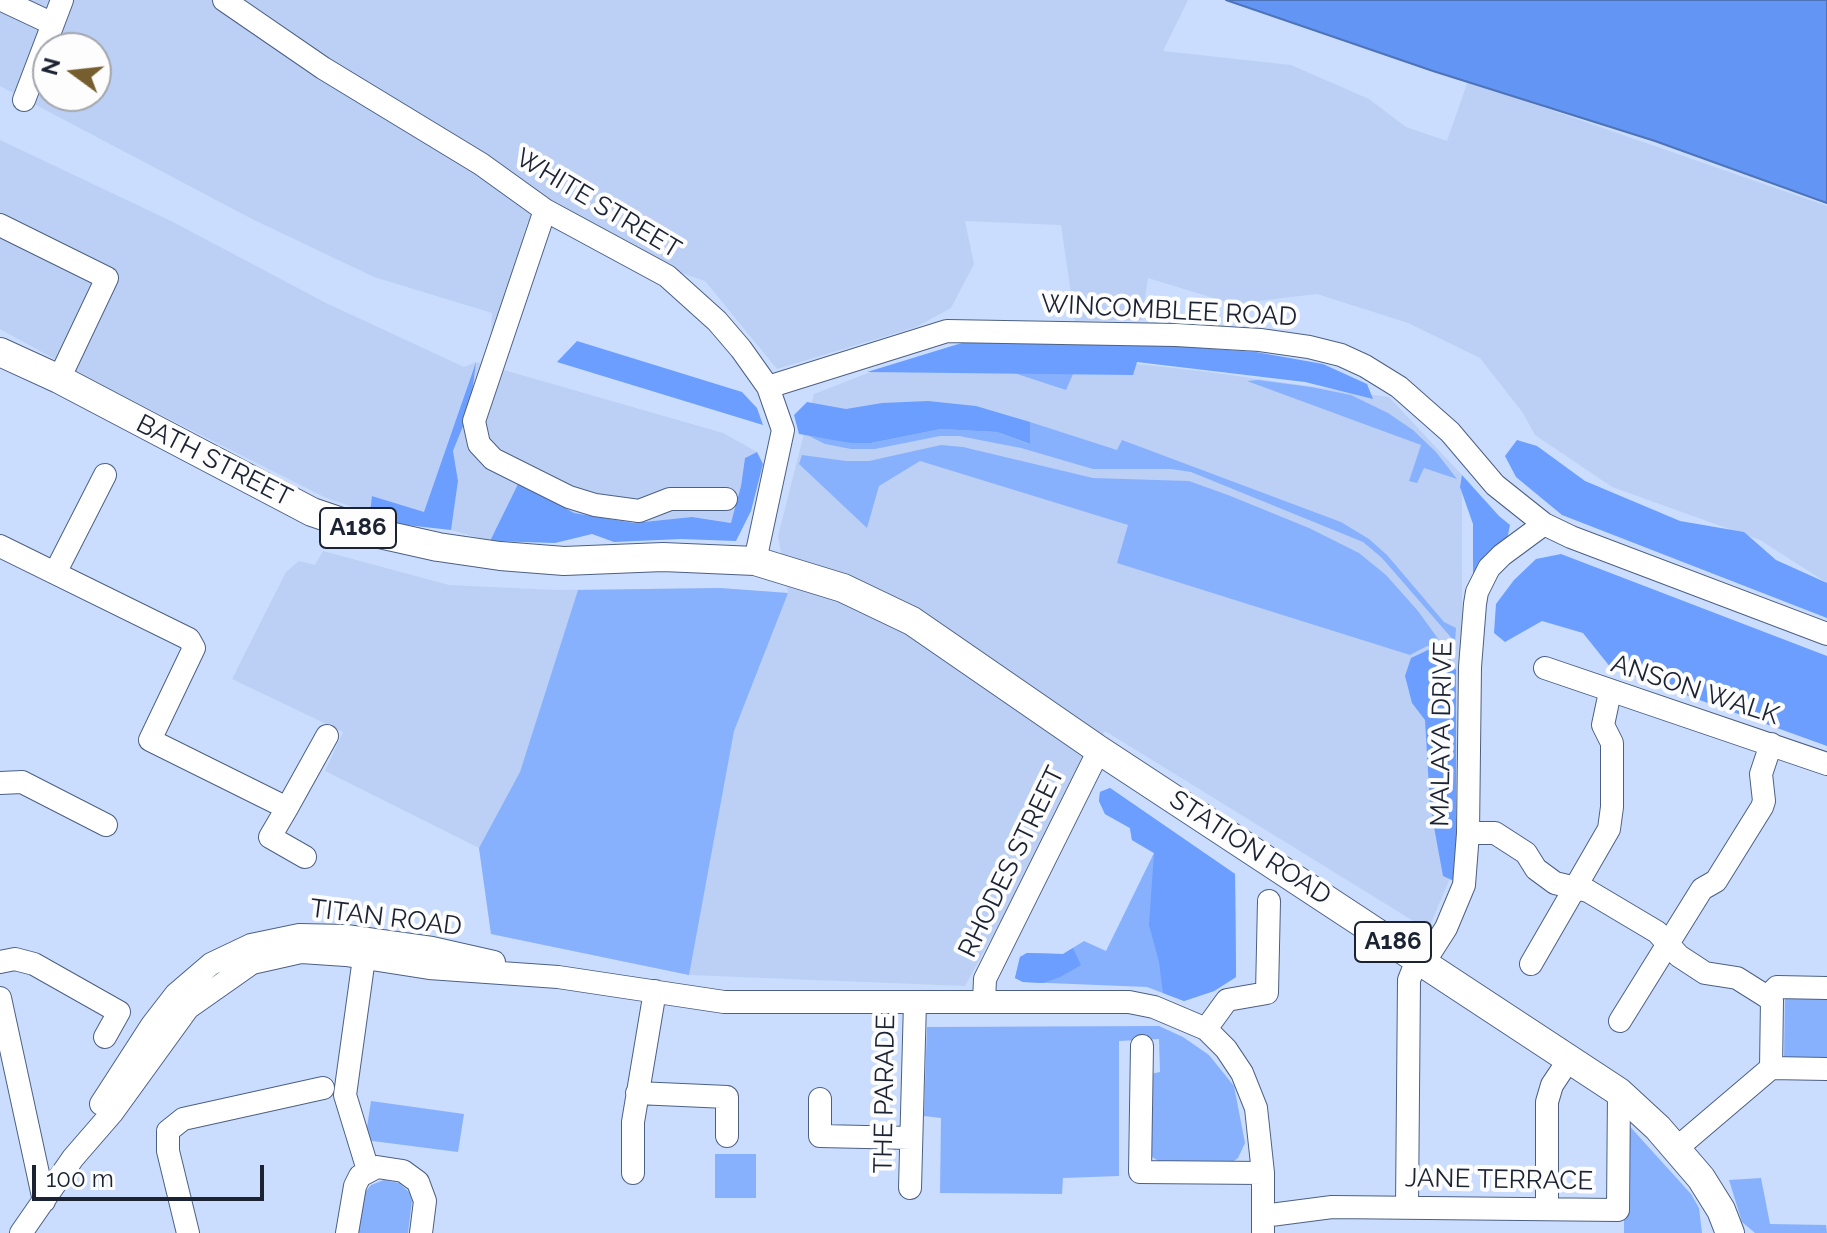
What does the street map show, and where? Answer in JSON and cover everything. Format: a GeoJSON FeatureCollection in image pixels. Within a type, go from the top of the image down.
{"type":"FeatureCollection","features":[{"type":"Feature","properties":{"kind":"main road","name":"BATH STREET"},"geometry":{"type":"LineString","coordinates":[[0,352],[59,379],[312,512],[371,532],[438,547],[564,561],[663,557],[755,561]]}},
{"type":"Feature","properties":{"kind":"main road","name":"STATION ROAD"},"geometry":{"type":"LineString","coordinates":[[755,561],[843,588],[912,621],[1099,750],[1570,1058],[1619,1092],[1677,1148],[1712,1194],[1730,1233]]}},
{"type":"Feature","properties":{"kind":"street"},"geometry":{"type":"LineString","coordinates":[[2,0],[53,24]]}},
{"type":"Feature","properties":{"kind":"street"},"geometry":{"type":"LineString","coordinates":[[24,100],[62,0]]}},
{"type":"Feature","properties":{"kind":"street","name":"WHITE STREET"},"geometry":{"type":"LineString","coordinates":[[224,0],[323,68],[481,164],[545,210],[667,276],[717,321],[768,387],[783,430],[755,561]]}},
{"type":"Feature","properties":{"kind":"street"},"geometry":{"type":"LineString","coordinates":[[545,210],[474,421],[479,444],[493,459],[569,497],[595,505],[639,511],[670,499],[726,499]]}},
{"type":"Feature","properties":{"kind":"street"},"geometry":{"type":"LineString","coordinates":[[0,225],[107,278],[59,379]]}},
{"type":"Feature","properties":{"kind":"street","name":"WINCOMBLEE ROAD"},"geometry":{"type":"LineString","coordinates":[[768,387],[947,331],[1176,335],[1284,342],[1341,355],[1399,387],[1450,432],[1495,485],[1544,524],[1827,634]]}},
{"type":"Feature","properties":{"kind":"street"},"geometry":{"type":"LineString","coordinates":[[55,573],[105,475]]}},
{"type":"Feature","properties":{"kind":"street","name":"MALAYA DRIVE"},"geometry":{"type":"LineString","coordinates":[[1407,1207],[1408,988],[1410,975],[1446,928],[1461,898],[1466,872],[1470,667],[1477,592],[1489,568],[1544,524]]}},
{"type":"Feature","properties":{"kind":"street"},"geometry":{"type":"LineString","coordinates":[[0,546],[189,639],[194,648],[150,740],[287,808]]}},
{"type":"Feature","properties":{"kind":"street","name":"ANSON WALK"},"geometry":{"type":"LineString","coordinates":[[1545,668],[1827,764]]}},
{"type":"Feature","properties":{"kind":"street"},"geometry":{"type":"LineString","coordinates":[[1531,964],[1605,838],[1612,817],[1612,743],[1603,725],[1610,692]]}},
{"type":"Feature","properties":{"kind":"street"},"geometry":{"type":"LineString","coordinates":[[305,857],[270,837],[327,736]]}},
{"type":"Feature","properties":{"kind":"street"},"geometry":{"type":"LineString","coordinates":[[1620,1021],[1702,889],[1716,881],[1762,807],[1761,774],[1771,744]]}},
{"type":"Feature","properties":{"kind":"street","name":"RHODES STREET"},"geometry":{"type":"LineString","coordinates":[[984,1002],[985,979],[1099,750]]}},
{"type":"Feature","properties":{"kind":"street"},"geometry":{"type":"LineString","coordinates":[[0,783],[22,782],[106,825]]}},
{"type":"Feature","properties":{"kind":"street"},"geometry":{"type":"LineString","coordinates":[[1468,833],[1495,833],[1526,853],[1536,869],[1555,883],[1588,891],[1657,932],[1679,956],[1705,973],[1737,978],[1769,998]]}},
{"type":"Feature","properties":{"kind":"street"},"geometry":{"type":"LineString","coordinates":[[1263,1225],[1263,1173],[1256,1108],[1242,1073],[1226,1049],[1206,1029],[1227,1000],[1267,993],[1269,901]]}},
{"type":"Feature","properties":{"kind":"street","name":"TITAN ROAD"},"geometry":{"type":"LineString","coordinates":[[21,1233],[73,1158],[102,1102],[152,1025],[176,994],[211,964],[251,945],[299,935],[346,936],[432,948],[558,977]]}},
{"type":"Feature","properties":{"kind":"street","name":"TITAN ROAD"},"geometry":{"type":"LineString","coordinates":[[73,1158],[112,1113],[188,1008],[252,963],[301,952],[429,968],[558,977],[724,1002],[1129,1002],[1154,1007],[1206,1029]]}},
{"type":"Feature","properties":{"kind":"street"},"geometry":{"type":"LineString","coordinates":[[364,958],[345,1095],[368,1170]]}},
{"type":"Feature","properties":{"kind":"street"},"geometry":{"type":"LineString","coordinates":[[0,962],[15,959],[34,964],[119,1012],[105,1037]]}},
{"type":"Feature","properties":{"kind":"street"},"geometry":{"type":"LineString","coordinates":[[1771,1068],[1769,998],[1777,987],[1827,988]]}},
{"type":"Feature","properties":{"kind":"street"},"geometry":{"type":"LineString","coordinates":[[633,1173],[633,1122],[655,991]]}},
{"type":"Feature","properties":{"kind":"street"},"geometry":{"type":"LineString","coordinates":[[0,998],[9,1083],[44,1201]]}},
{"type":"Feature","properties":{"kind":"street","name":"THE PARADE"},"geometry":{"type":"LineString","coordinates":[[910,1188],[915,1002]]}},
{"type":"Feature","properties":{"kind":"street"},"geometry":{"type":"LineString","coordinates":[[1142,1046],[1140,1172],[1263,1173]]}},
{"type":"Feature","properties":{"kind":"street"},"geometry":{"type":"LineString","coordinates":[[1547,1209],[1547,1102],[1552,1085],[1570,1058]]}},
{"type":"Feature","properties":{"kind":"street"},"geometry":{"type":"LineString","coordinates":[[1677,1148],[1771,1068],[1827,1069]]}},
{"type":"Feature","properties":{"kind":"street"},"geometry":{"type":"LineString","coordinates":[[188,1233],[168,1151],[168,1131],[183,1119],[323,1088]]}},
{"type":"Feature","properties":{"kind":"street","name":"JANE TERRACE"},"geometry":{"type":"LineString","coordinates":[[1263,1225],[1332,1207],[1618,1210],[1619,1092]]}},
{"type":"Feature","properties":{"kind":"street"},"geometry":{"type":"LineString","coordinates":[[637,1093],[727,1097],[727,1136]]}},
{"type":"Feature","properties":{"kind":"street"},"geometry":{"type":"LineString","coordinates":[[820,1099],[820,1136],[911,1138]]}},
{"type":"Feature","properties":{"kind":"street"},"geometry":{"type":"LineString","coordinates":[[347,1233],[355,1186],[360,1176],[377,1167],[403,1171],[418,1182],[425,1201],[421,1233]]}},
{"type":"Feature","properties":{"kind":"shaded area"},"geometry":{"type":"Polygon","coordinates":[[[0,0],[1188,0],[1163,51],[1291,65],[1369,99],[1406,127],[1447,141],[1468,81],[1827,206],[1827,583],[1760,540],[1612,487],[1535,435],[1523,413],[1480,358],[1408,323],[1317,294],[1233,304],[1148,278],[1142,320],[1075,321],[1061,225],[965,221],[974,264],[951,308],[916,327],[777,369],[705,281],[528,221],[491,339],[492,313],[374,277],[252,219],[49,112],[112,112],[112,32],[32,32],[32,103],[0,86],[0,0]]]}},
{"type":"Feature","properties":{"kind":"shaded area"},"geometry":{"type":"Polygon","coordinates":[[[1226,0],[1827,0],[1827,203],[1655,141],[1433,71],[1226,0]]]}},
{"type":"Feature","properties":{"kind":"shaded area"},"geometry":{"type":"Polygon","coordinates":[[[0,140],[171,221],[326,303],[464,367],[476,362],[723,433],[757,452],[745,458],[732,523],[692,517],[634,523],[574,513],[519,482],[490,541],[451,530],[458,481],[453,452],[470,409],[474,367],[424,513],[373,496],[370,513],[324,497],[96,382],[0,329],[0,140]]]}},
{"type":"Feature","properties":{"kind":"shaded area"},"geometry":{"type":"Polygon","coordinates":[[[1062,338],[1256,352],[1323,364],[1367,384],[1373,399],[1305,382],[1137,362],[1133,375],[867,372],[965,342],[1062,338]]]}},
{"type":"Feature","properties":{"kind":"shaded area"},"geometry":{"type":"Polygon","coordinates":[[[577,341],[742,392],[757,408],[763,425],[557,362],[577,341]]]}},
{"type":"Feature","properties":{"kind":"shaded area"},"geometry":{"type":"Polygon","coordinates":[[[1071,357],[1389,397],[1462,475],[1462,612],[1454,869],[1428,930],[1105,731],[965,986],[689,975],[491,934],[479,848],[325,771],[343,732],[232,679],[286,572],[299,561],[315,565],[323,551],[449,585],[556,590],[720,588],[788,593],[778,536],[814,394],[881,368],[1071,357]]]}},
{"type":"Feature","properties":{"kind":"shaded area"},"geometry":{"type":"Polygon","coordinates":[[[476,362],[470,409],[453,451],[458,481],[451,530],[397,524],[370,513],[372,496],[424,512],[476,362]]]}},
{"type":"Feature","properties":{"kind":"shaded area"},"geometry":{"type":"Polygon","coordinates":[[[1014,373],[1073,374],[1066,390],[1014,373]]]}},
{"type":"Feature","properties":{"kind":"shaded area"},"geometry":{"type":"Polygon","coordinates":[[[1258,380],[1351,395],[1388,413],[1413,430],[1436,452],[1457,479],[1424,468],[1417,483],[1409,481],[1421,445],[1247,381],[1258,380]]]}},
{"type":"Feature","properties":{"kind":"shaded area"},"geometry":{"type":"Polygon","coordinates":[[[928,401],[976,406],[1030,422],[1030,444],[997,432],[941,429],[871,443],[851,443],[799,434],[794,415],[807,402],[846,409],[882,403],[928,401]]]}},
{"type":"Feature","properties":{"kind":"shaded area"},"geometry":{"type":"Polygon","coordinates":[[[1030,422],[1117,450],[1122,440],[1341,522],[1369,539],[1387,555],[1444,622],[1456,628],[1455,642],[1382,558],[1363,542],[1191,472],[1093,469],[1021,448],[959,436],[940,436],[875,449],[851,449],[825,444],[809,436],[871,443],[941,429],[997,432],[1029,444],[1030,422]]]}},
{"type":"Feature","properties":{"kind":"shaded area"},"geometry":{"type":"Polygon","coordinates":[[[1517,440],[1537,446],[1585,481],[1680,521],[1744,532],[1776,560],[1827,583],[1827,618],[1562,515],[1516,477],[1505,456],[1517,440]]]}},
{"type":"Feature","properties":{"kind":"shaded area"},"geometry":{"type":"Polygon","coordinates":[[[941,445],[963,447],[1093,478],[1189,481],[1228,495],[1309,528],[1359,553],[1386,575],[1444,647],[1427,646],[1410,655],[1117,563],[1128,525],[920,461],[879,486],[867,528],[799,464],[802,455],[869,461],[941,445]]]}},
{"type":"Feature","properties":{"kind":"shaded area"},"geometry":{"type":"Polygon","coordinates":[[[757,452],[763,464],[751,511],[736,541],[681,539],[614,542],[592,534],[555,543],[490,541],[519,482],[574,513],[634,523],[692,517],[731,523],[745,458],[757,452]]]}},
{"type":"Feature","properties":{"kind":"shaded area"},"geometry":{"type":"Polygon","coordinates":[[[1462,475],[1510,525],[1507,540],[1473,580],[1473,524],[1460,487],[1462,475]]]}},
{"type":"Feature","properties":{"kind":"shaded area"},"geometry":{"type":"Polygon","coordinates":[[[1561,554],[1827,656],[1827,746],[1611,668],[1583,633],[1542,621],[1505,642],[1494,633],[1496,604],[1514,580],[1536,559],[1561,554]]]}},
{"type":"Feature","properties":{"kind":"shaded area"},"geometry":{"type":"Polygon","coordinates":[[[720,588],[788,593],[734,731],[689,975],[491,934],[479,848],[520,772],[578,590],[720,588]]]}},
{"type":"Feature","properties":{"kind":"shaded area"},"geometry":{"type":"Polygon","coordinates":[[[1430,649],[1445,650],[1456,670],[1456,882],[1443,876],[1430,805],[1425,720],[1412,703],[1405,676],[1411,658],[1430,649]]]}},
{"type":"Feature","properties":{"kind":"shaded area"},"geometry":{"type":"Polygon","coordinates":[[[1110,788],[1235,874],[1236,977],[1214,991],[1184,1001],[1147,987],[1023,982],[1015,978],[1020,957],[1027,953],[1063,954],[1084,941],[1106,951],[1154,853],[1132,840],[1130,828],[1105,814],[1099,801],[1100,792],[1110,788]]]}},
{"type":"Feature","properties":{"kind":"shaded area"},"geometry":{"type":"Polygon","coordinates":[[[1110,788],[1235,874],[1236,977],[1214,991],[1184,1001],[1163,993],[1149,925],[1154,853],[1132,840],[1130,828],[1105,814],[1099,801],[1100,792],[1110,788]]]}},
{"type":"Feature","properties":{"kind":"shaded area"},"geometry":{"type":"Polygon","coordinates":[[[1073,948],[1081,965],[1060,977],[1043,983],[1023,982],[1015,978],[1020,957],[1027,953],[1063,954],[1073,948]]]}},
{"type":"Feature","properties":{"kind":"shaded area"},"geometry":{"type":"Polygon","coordinates":[[[1785,995],[1827,997],[1827,1060],[1784,1058],[1785,995]]]}},
{"type":"Feature","properties":{"kind":"shaded area"},"geometry":{"type":"Polygon","coordinates":[[[1159,1026],[1183,1037],[1209,1055],[1234,1086],[1245,1143],[1238,1158],[1227,1166],[1160,1162],[1152,1157],[1148,1150],[1150,1074],[1160,1072],[1159,1039],[1119,1041],[1119,1176],[1063,1178],[1062,1194],[940,1193],[941,1118],[924,1116],[927,1027],[1159,1026]]]}},
{"type":"Feature","properties":{"kind":"shaded area"},"geometry":{"type":"Polygon","coordinates":[[[371,1101],[464,1114],[458,1152],[365,1140],[371,1101]]]}},
{"type":"Feature","properties":{"kind":"shaded area"},"geometry":{"type":"Polygon","coordinates":[[[1624,1120],[1691,1194],[1699,1208],[1702,1233],[1624,1233],[1624,1120]]]}},
{"type":"Feature","properties":{"kind":"shaded area"},"geometry":{"type":"Polygon","coordinates":[[[715,1154],[756,1154],[756,1198],[715,1198],[715,1154]]]}},
{"type":"Feature","properties":{"kind":"shaded area"},"geometry":{"type":"Polygon","coordinates":[[[1761,1178],[1770,1224],[1826,1225],[1827,1233],[1755,1233],[1742,1222],[1729,1180],[1761,1178]]]}},
{"type":"Feature","properties":{"kind":"shaded area"},"geometry":{"type":"Polygon","coordinates":[[[384,1180],[399,1183],[409,1192],[412,1201],[408,1233],[357,1233],[363,1195],[371,1185],[384,1180]]]}}]}
